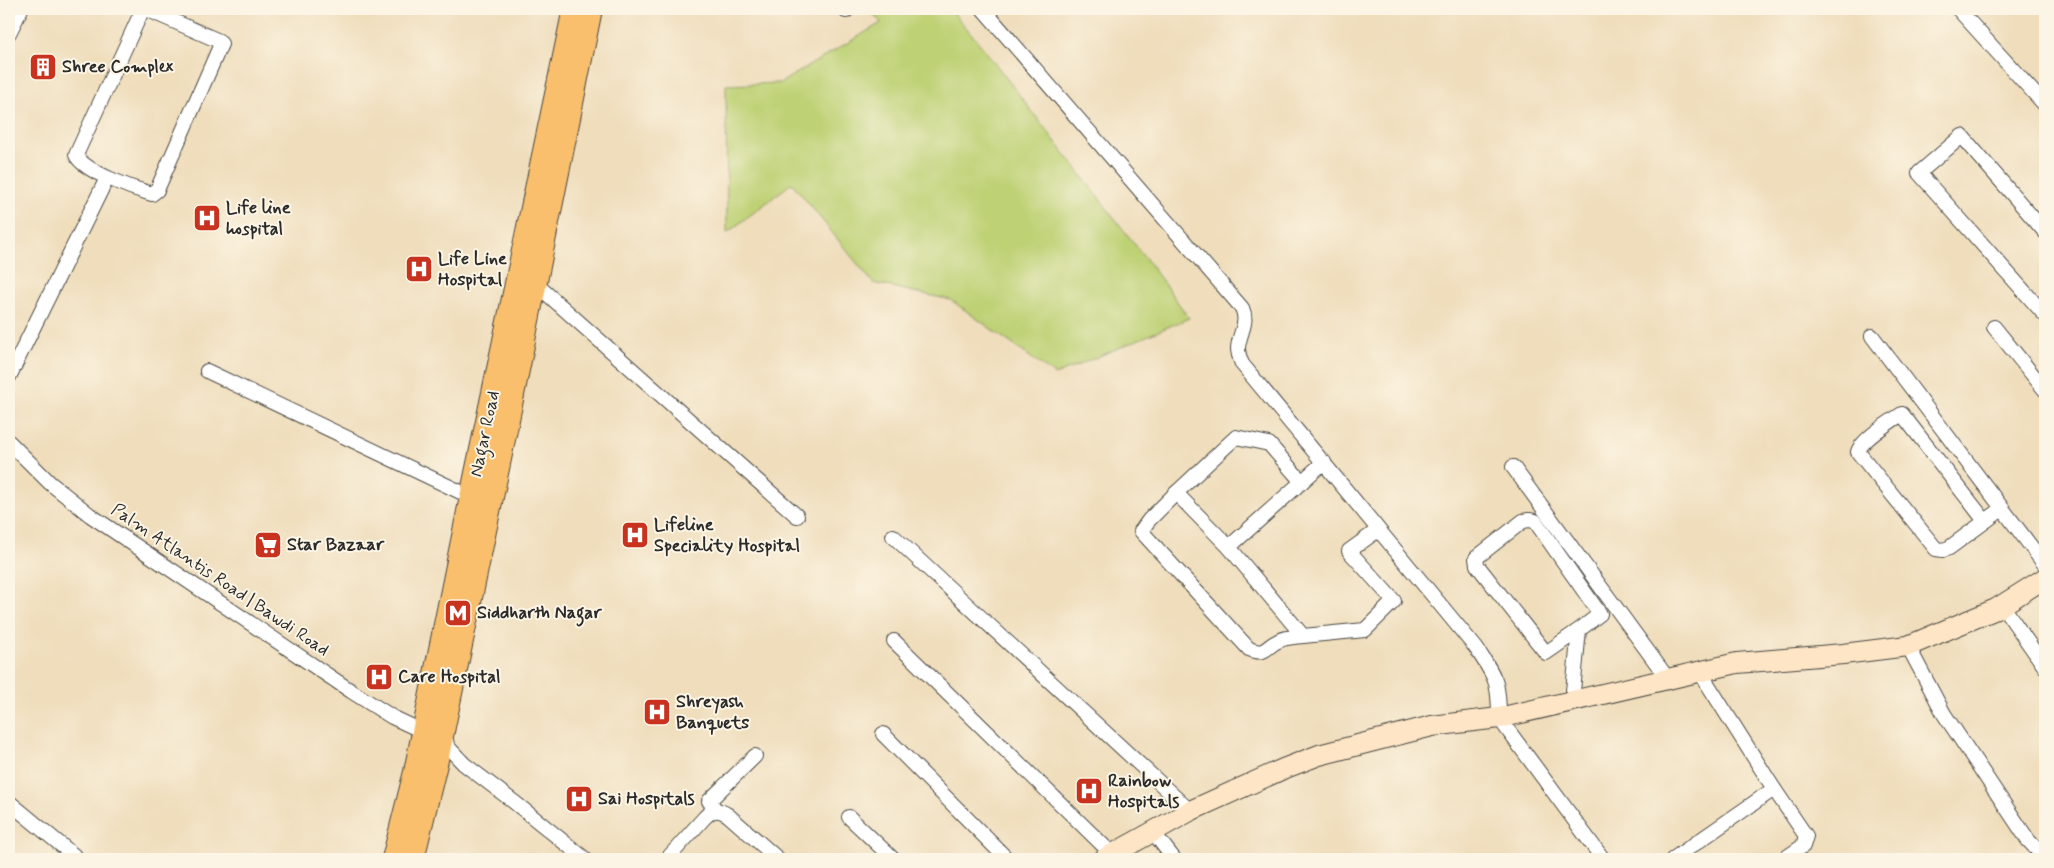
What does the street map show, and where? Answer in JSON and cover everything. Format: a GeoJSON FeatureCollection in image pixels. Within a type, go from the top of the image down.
{"type":"FeatureCollection","features":[{"type":"Feature","properties":{"kind":"highway","name":"Nagar Road"},"geometry":{"type":"LineString","coordinates":[[474,534],[471,497],[574,9]]}},
{"type":"Feature","properties":{"kind":"highway","name":"Nagar Road"},"geometry":{"type":"LineString","coordinates":[[413,859],[434,728],[474,534],[536,284],[591,9]]}},
{"type":"Feature","properties":{"kind":"highway","name":"Nagar Road"},"geometry":{"type":"LineString","coordinates":[[393,859],[434,728]]}},
{"type":"Feature","properties":{"kind":"main road"},"geometry":{"type":"LineString","coordinates":[[1108,857],[1190,811],[1319,755],[1432,726],[1498,718],[1737,663],[1908,646],[2002,606],[2045,578]]}},
{"type":"Feature","properties":{"kind":"street"},"geometry":{"type":"LineString","coordinates":[[9,33],[21,9]]}},
{"type":"Feature","properties":{"kind":"street"},"geometry":{"type":"LineString","coordinates":[[146,9],[219,41],[221,44],[155,193],[135,190],[107,178],[80,161],[77,152],[141,13],[146,9]]}},
{"type":"Feature","properties":{"kind":"street"},"geometry":{"type":"LineString","coordinates":[[984,9],[1242,308],[1245,324],[1238,350],[1242,364],[1476,648],[1495,676],[1499,696],[1498,718],[1603,859]]}},
{"type":"Feature","properties":{"kind":"street"},"geometry":{"type":"LineString","coordinates":[[1958,9],[2045,105]]}},
{"type":"Feature","properties":{"kind":"street"},"geometry":{"type":"LineString","coordinates":[[2045,232],[1962,136],[1919,174],[2045,315]]}},
{"type":"Feature","properties":{"kind":"street"},"geometry":{"type":"LineString","coordinates":[[9,377],[107,178]]}},
{"type":"Feature","properties":{"kind":"street"},"geometry":{"type":"LineString","coordinates":[[536,284],[797,516]]}},
{"type":"Feature","properties":{"kind":"street"},"geometry":{"type":"LineString","coordinates":[[1994,327],[2045,390]]}},
{"type":"Feature","properties":{"kind":"street"},"geometry":{"type":"LineString","coordinates":[[1872,336],[2045,565]]}},
{"type":"Feature","properties":{"kind":"street"},"geometry":{"type":"LineString","coordinates":[[207,371],[471,497]]}},
{"type":"Feature","properties":{"kind":"street"},"geometry":{"type":"LineString","coordinates":[[1921,400],[1868,439],[1859,448],[1858,452],[1936,549],[1943,550],[1949,548],[2002,508]]}},
{"type":"Feature","properties":{"kind":"street"},"geometry":{"type":"LineString","coordinates":[[1902,414],[1986,521]]}},
{"type":"Feature","properties":{"kind":"street"},"geometry":{"type":"LineString","coordinates":[[1302,482],[1270,444],[1236,437],[1176,493],[1149,520],[1141,531],[1159,553],[1249,649],[1258,653],[1266,650],[1279,640],[1365,630],[1394,601],[1350,551],[1378,530]]}},
{"type":"Feature","properties":{"kind":"street","name":"Palm Atlantis Road | Bawdi Road"},"geometry":{"type":"LineString","coordinates":[[9,442],[50,483],[90,516],[351,691],[392,716],[434,728]]}},
{"type":"Feature","properties":{"kind":"street"},"geometry":{"type":"LineString","coordinates":[[1936,458],[1954,444]]}},
{"type":"Feature","properties":{"kind":"street"},"geometry":{"type":"LineString","coordinates":[[1228,547],[1324,462]]}},
{"type":"Feature","properties":{"kind":"street"},"geometry":{"type":"LineString","coordinates":[[1513,467],[1668,679]]}},
{"type":"Feature","properties":{"kind":"street"},"geometry":{"type":"LineString","coordinates":[[1176,493],[1228,547],[1303,636]]}},
{"type":"Feature","properties":{"kind":"street"},"geometry":{"type":"LineString","coordinates":[[1572,701],[1579,630],[1600,614],[1534,521],[1523,521],[1476,558],[1477,565],[1546,653],[1579,630]]}},
{"type":"Feature","properties":{"kind":"street"},"geometry":{"type":"LineString","coordinates":[[893,536],[1190,811]]}},
{"type":"Feature","properties":{"kind":"street"},"geometry":{"type":"LineString","coordinates":[[2002,606],[2045,667]]}},
{"type":"Feature","properties":{"kind":"street"},"geometry":{"type":"LineString","coordinates":[[894,641],[1108,857]]}},
{"type":"Feature","properties":{"kind":"street"},"geometry":{"type":"LineString","coordinates":[[1908,646],[1944,714],[2028,840],[2045,858]]}},
{"type":"Feature","properties":{"kind":"street"},"geometry":{"type":"LineString","coordinates":[[1700,672],[1774,790],[1806,836],[1803,846],[1784,859]]}},
{"type":"Feature","properties":{"kind":"street"},"geometry":{"type":"LineString","coordinates":[[434,728],[447,746],[464,764],[521,807],[584,859]]}},
{"type":"Feature","properties":{"kind":"street"},"geometry":{"type":"LineString","coordinates":[[883,734],[1007,859]]}},
{"type":"Feature","properties":{"kind":"street"},"geometry":{"type":"LineString","coordinates":[[716,810],[709,800],[755,756]]}},
{"type":"Feature","properties":{"kind":"street"},"geometry":{"type":"LineString","coordinates":[[1673,859],[1774,790]]}},
{"type":"Feature","properties":{"kind":"street"},"geometry":{"type":"LineString","coordinates":[[9,802],[78,859]]}},
{"type":"Feature","properties":{"kind":"street"},"geometry":{"type":"LineString","coordinates":[[667,859],[705,817],[716,810],[722,810],[778,859]]}},
{"type":"Feature","properties":{"kind":"street"},"geometry":{"type":"LineString","coordinates":[[849,817],[893,859]]}},
{"type":"Feature","properties":{"kind":"street"},"geometry":{"type":"LineString","coordinates":[[1153,832],[1174,859]]}},
{"type":"Feature","properties":{"kind":"green space"},"geometry":{"type":"Polygon","coordinates":[[[869,9],[950,9],[980,44],[1150,264],[1189,318],[1055,375],[951,300],[873,283],[792,183],[727,233],[726,85],[780,83],[881,23],[869,9]]]}},
{"type":"Feature","properties":{"kind":"place","name":"Shree Complex"},"geometry":{"type":"Point","coordinates":[43,67]}},
{"type":"Feature","properties":{"kind":"place","name":"Life line hospital"},"geometry":{"type":"Point","coordinates":[207,218]}},
{"type":"Feature","properties":{"kind":"place","name":"Life Line Hospital"},"geometry":{"type":"Point","coordinates":[419,269]}},
{"type":"Feature","properties":{"kind":"place","name":"Lifeline Speciality Hospital"},"geometry":{"type":"Point","coordinates":[635,535]}},
{"type":"Feature","properties":{"kind":"place","name":"Star Bazaar"},"geometry":{"type":"Point","coordinates":[268,545]}},
{"type":"Feature","properties":{"kind":"place","name":"Siddharth Nagar"},"geometry":{"type":"Point","coordinates":[458,613]}},
{"type":"Feature","properties":{"kind":"place","name":"Care Hospital"},"geometry":{"type":"Point","coordinates":[379,677]}},
{"type":"Feature","properties":{"kind":"place","name":"Shreyash Banquets"},"geometry":{"type":"Point","coordinates":[657,712]}},
{"type":"Feature","properties":{"kind":"place","name":"Rainbow Hospitals"},"geometry":{"type":"Point","coordinates":[1089,791]}},
{"type":"Feature","properties":{"kind":"place","name":"Sai Hospitals"},"geometry":{"type":"Point","coordinates":[579,799]}}]}
